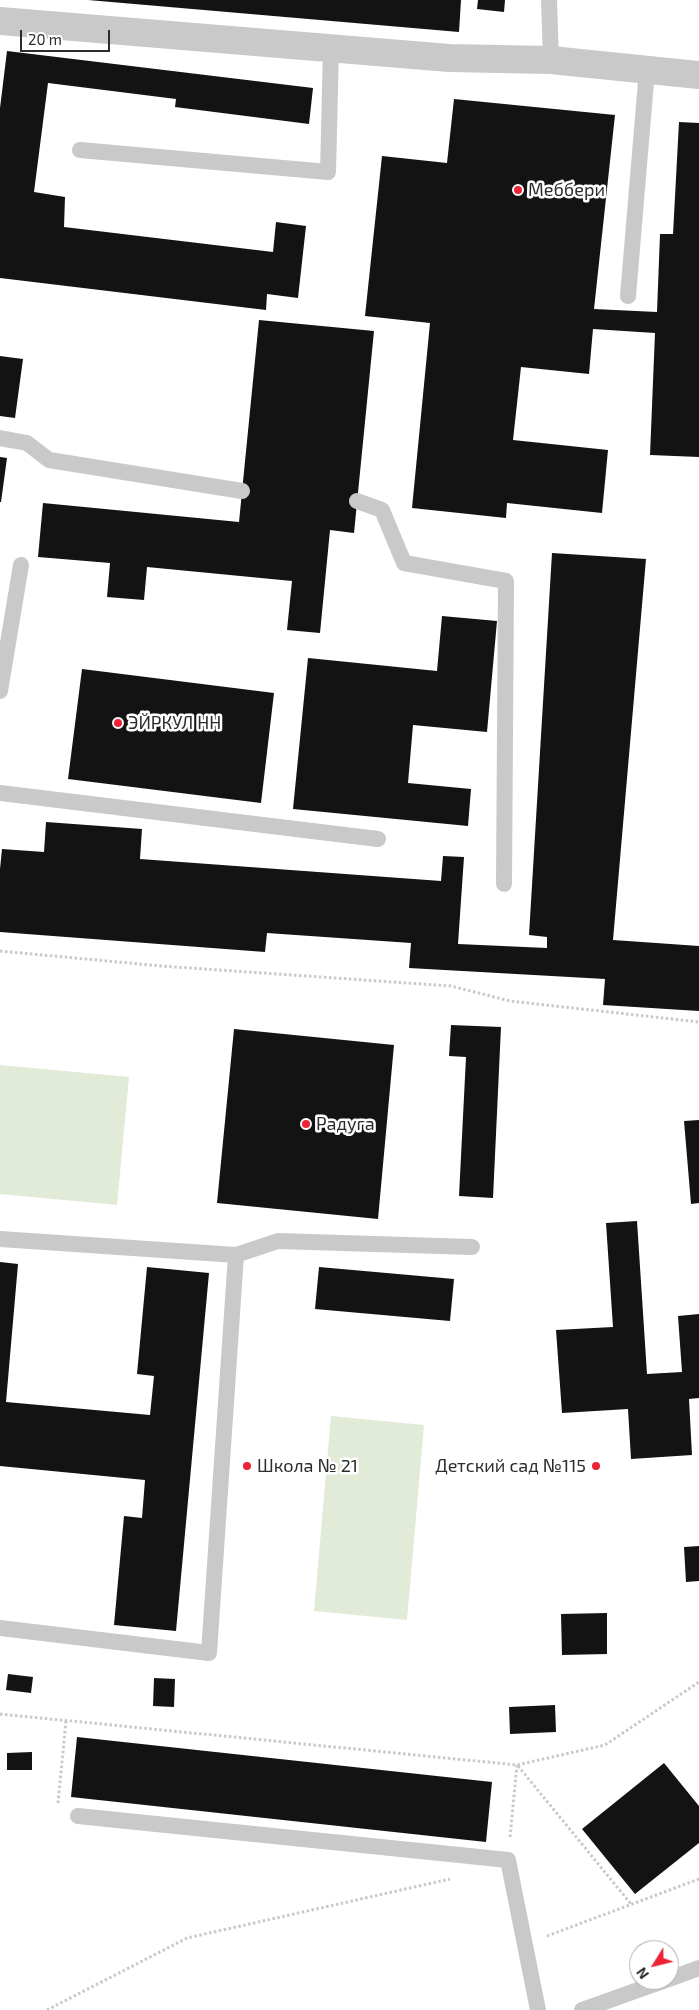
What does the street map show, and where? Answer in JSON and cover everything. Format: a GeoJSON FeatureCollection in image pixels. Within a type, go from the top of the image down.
{"type":"FeatureCollection","features":[{"type":"Feature","properties":{"kind":"street"},"geometry":{"type":"LineString","coordinates":[[0,21],[449,58],[551,60],[699,75]]}},
{"type":"Feature","properties":{"kind":"lane"},"geometry":{"type":"LineString","coordinates":[[549,0],[551,60]]}},
{"type":"Feature","properties":{"kind":"lane"},"geometry":{"type":"LineString","coordinates":[[80,150],[328,172],[331,48]]}},
{"type":"Feature","properties":{"kind":"lane"},"geometry":{"type":"LineString","coordinates":[[628,296],[647,70]]}},
{"type":"Feature","properties":{"kind":"lane"},"geometry":{"type":"LineString","coordinates":[[0,438],[27,443],[49,460],[242,491]]}},
{"type":"Feature","properties":{"kind":"lane"},"geometry":{"type":"LineString","coordinates":[[357,501],[382,510],[404,563],[506,581],[504,884]]}},
{"type":"Feature","properties":{"kind":"lane"},"geometry":{"type":"LineString","coordinates":[[0,690],[21,565]]}},
{"type":"Feature","properties":{"kind":"lane"},"geometry":{"type":"LineString","coordinates":[[0,792],[378,839]]}},
{"type":"Feature","properties":{"kind":"lane"},"geometry":{"type":"LineString","coordinates":[[0,1239],[236,1255],[278,1241],[472,1247]]}},
{"type":"Feature","properties":{"kind":"lane"},"geometry":{"type":"LineString","coordinates":[[0,1628],[208,1653],[236,1255]]}},
{"type":"Feature","properties":{"kind":"lane"},"geometry":{"type":"LineString","coordinates":[[78,1816],[508,1860],[538,2010]]}},
{"type":"Feature","properties":{"kind":"lane"},"geometry":{"type":"LineString","coordinates":[[679,1976],[699,1968]]}},
{"type":"Feature","properties":{"kind":"lane"},"geometry":{"type":"LineString","coordinates":[[582,2010],[639,1990]]}},
{"type":"Feature","properties":{"kind":"path"},"geometry":{"type":"LineString","coordinates":[[0,951],[161,966],[451,986],[510,1001],[699,1022]]}},
{"type":"Feature","properties":{"kind":"path"},"geometry":{"type":"LineString","coordinates":[[0,1714],[517,1765],[605,1745],[699,1682]]}},
{"type":"Feature","properties":{"kind":"path"},"geometry":{"type":"LineString","coordinates":[[66,1721],[57,1815],[78,1816]]}},
{"type":"Feature","properties":{"kind":"path"},"geometry":{"type":"LineString","coordinates":[[508,1860],[517,1765]]}},
{"type":"Feature","properties":{"kind":"path"},"geometry":{"type":"LineString","coordinates":[[517,1765],[631,1904]]}},
{"type":"Feature","properties":{"kind":"path"},"geometry":{"type":"LineString","coordinates":[[47,2010],[187,1938],[441,1882],[458,1876]]}},
{"type":"Feature","properties":{"kind":"path"},"geometry":{"type":"LineString","coordinates":[[525,1944],[699,1879]]}},
{"type":"Feature","properties":{"kind":"green space"},"geometry":{"type":"Polygon","coordinates":[[[0,1065],[129,1077],[117,1205],[0,1194],[0,1065]]]}},
{"type":"Feature","properties":{"kind":"green space"},"geometry":{"type":"Polygon","coordinates":[[[331,1416],[424,1425],[407,1620],[314,1611],[331,1416]]]}},
{"type":"Feature","properties":{"kind":"building"},"geometry":{"type":"Polygon","coordinates":[[[88,0],[461,0],[459,32],[88,0]]]}},
{"type":"Feature","properties":{"kind":"building"},"geometry":{"type":"Polygon","coordinates":[[[478,0],[505,0],[504,12],[477,9],[478,0]]]}},
{"type":"Feature","properties":{"kind":"building"},"geometry":{"type":"Polygon","coordinates":[[[7,51],[313,88],[309,124],[175,107],[176,99],[48,83],[34,192],[65,197],[64,227],[273,252],[276,222],[306,226],[298,298],[267,294],[266,310],[0,278],[0,108],[7,51]]]}},
{"type":"Feature","properties":{"kind":"building"},"geometry":{"type":"Polygon","coordinates":[[[454,99],[615,115],[594,309],[657,312],[660,234],[673,234],[679,122],[699,123],[699,457],[650,455],[655,333],[593,329],[589,374],[521,367],[513,440],[608,450],[602,513],[507,503],[506,518],[412,508],[430,323],[365,316],[382,156],[447,163],[454,99]]]}},
{"type":"Feature","properties":{"kind":"building"},"geometry":{"type":"Polygon","coordinates":[[[259,320],[374,331],[354,533],[330,530],[320,633],[287,630],[292,581],[147,567],[144,600],[107,597],[110,563],[38,557],[43,503],[239,522],[259,320]]]}},
{"type":"Feature","properties":{"kind":"building"},"geometry":{"type":"Polygon","coordinates":[[[0,356],[23,359],[15,418],[0,416],[0,356]]]}},
{"type":"Feature","properties":{"kind":"building"},"geometry":{"type":"Polygon","coordinates":[[[0,457],[7,458],[1,502],[0,502],[0,457]]]}},
{"type":"Feature","properties":{"kind":"building"},"geometry":{"type":"Polygon","coordinates":[[[552,553],[646,559],[613,940],[699,946],[699,1011],[603,1005],[605,979],[409,968],[411,943],[267,933],[265,952],[0,932],[0,869],[2,849],[44,852],[46,822],[142,829],[140,859],[441,881],[443,856],[464,857],[458,944],[547,948],[547,937],[529,935],[552,553]]]}},
{"type":"Feature","properties":{"kind":"building"},"geometry":{"type":"Polygon","coordinates":[[[442,616],[497,621],[487,732],[413,725],[408,783],[471,789],[468,826],[293,809],[308,658],[437,671],[442,616]]]}},
{"type":"Feature","properties":{"kind":"building"},"geometry":{"type":"Polygon","coordinates":[[[82,669],[274,693],[261,803],[68,779],[82,669]]]}},
{"type":"Feature","properties":{"kind":"building"},"geometry":{"type":"Polygon","coordinates":[[[451,1025],[501,1027],[493,1198],[459,1196],[466,1057],[449,1056],[451,1025]]]}},
{"type":"Feature","properties":{"kind":"building","name":"Радуга"},"geometry":{"type":"Polygon","coordinates":[[[234,1029],[394,1045],[378,1219],[217,1203],[234,1029]]]}},
{"type":"Feature","properties":{"kind":"building"},"geometry":{"type":"Polygon","coordinates":[[[699,1120],[699,1203],[691,1204],[684,1121],[699,1120]]]}},
{"type":"Feature","properties":{"kind":"building"},"geometry":{"type":"Polygon","coordinates":[[[637,1221],[647,1374],[682,1372],[678,1316],[699,1314],[699,1398],[689,1399],[692,1455],[631,1459],[628,1409],[562,1413],[556,1330],[613,1327],[606,1223],[637,1221]]]}},
{"type":"Feature","properties":{"kind":"building"},"geometry":{"type":"Polygon","coordinates":[[[0,1262],[18,1264],[6,1402],[150,1415],[154,1376],[137,1374],[147,1267],[209,1273],[176,1631],[114,1625],[124,1516],[142,1518],[145,1480],[0,1466],[0,1262]]]}},
{"type":"Feature","properties":{"kind":"building"},"geometry":{"type":"Polygon","coordinates":[[[319,1267],[454,1279],[450,1321],[315,1309],[319,1267]]]}},
{"type":"Feature","properties":{"kind":"building"},"geometry":{"type":"Polygon","coordinates":[[[699,1546],[699,1581],[686,1582],[684,1547],[699,1546]]]}},
{"type":"Feature","properties":{"kind":"building"},"geometry":{"type":"Polygon","coordinates":[[[607,1613],[607,1654],[562,1655],[561,1614],[607,1613]]]}},
{"type":"Feature","properties":{"kind":"building"},"geometry":{"type":"Polygon","coordinates":[[[8,1674],[33,1677],[31,1693],[6,1690],[8,1674]]]}},
{"type":"Feature","properties":{"kind":"building"},"geometry":{"type":"Polygon","coordinates":[[[154,1678],[175,1679],[174,1707],[153,1706],[154,1678]]]}},
{"type":"Feature","properties":{"kind":"building"},"geometry":{"type":"Polygon","coordinates":[[[555,1705],[556,1732],[510,1734],[509,1707],[555,1705]]]}},
{"type":"Feature","properties":{"kind":"building"},"geometry":{"type":"Polygon","coordinates":[[[77,1737],[492,1782],[486,1842],[71,1797],[77,1737]]]}},
{"type":"Feature","properties":{"kind":"building"},"geometry":{"type":"Polygon","coordinates":[[[32,1752],[32,1770],[7,1770],[7,1753],[32,1752]]]}},
{"type":"Feature","properties":{"kind":"building"},"geometry":{"type":"Polygon","coordinates":[[[664,1763],[699,1806],[699,1843],[635,1894],[582,1829],[664,1763]]]}},
{"type":"Feature","properties":{"kind":"place","name":"Меббери"},"geometry":{"type":"Point","coordinates":[518,190]}},
{"type":"Feature","properties":{"kind":"place","name":"ЭЙРКУЛ НН"},"geometry":{"type":"Point","coordinates":[118,723]}},
{"type":"Feature","properties":{"kind":"place","name":"Радуга"},"geometry":{"type":"Point","coordinates":[306,1124]}},
{"type":"Feature","properties":{"kind":"place","name":"Школа № 21"},"geometry":{"type":"Point","coordinates":[247,1466]}},
{"type":"Feature","properties":{"kind":"place","name":"Детский сад №115"},"geometry":{"type":"Point","coordinates":[596,1466]}}]}
